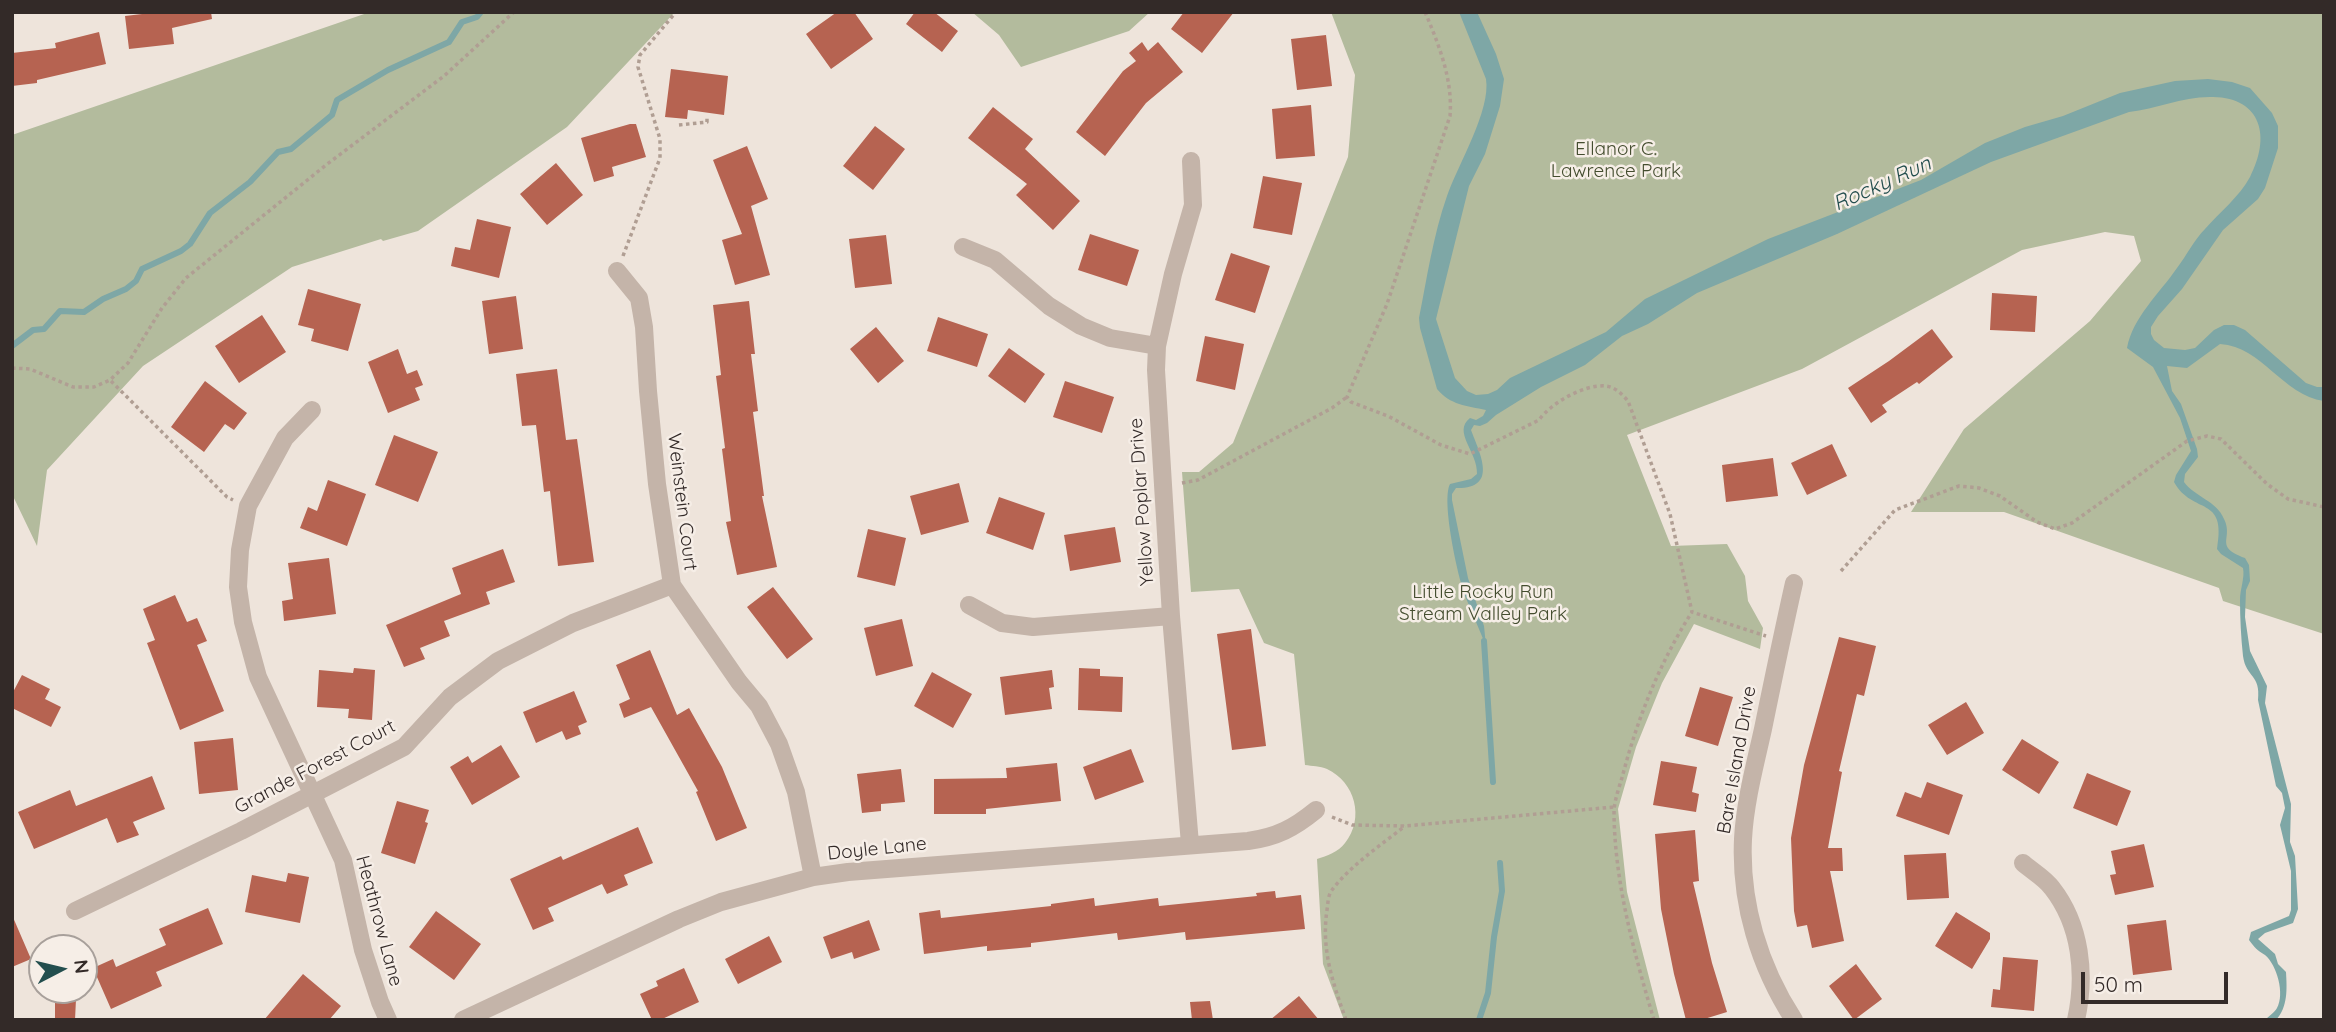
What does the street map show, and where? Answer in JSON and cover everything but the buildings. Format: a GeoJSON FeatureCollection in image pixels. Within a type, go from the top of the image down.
{"type":"FeatureCollection","features":[{"type":"Feature","properties":{"kind":"street","name":"Yellow Poplar Drive"},"geometry":{"type":"LineString","coordinates":[[1190,844],[1162,485],[1157,408],[1157,346],[1173,274],[1193,205],[1191,160]]}},
{"type":"Feature","properties":{"kind":"street"},"geometry":{"type":"LineString","coordinates":[[963,247],[995,260],[1049,306],[1081,326],[1110,338],[1157,346]]}},
{"type":"Feature","properties":{"kind":"street","name":"Weinstein Court"},"geometry":{"type":"LineString","coordinates":[[617,271],[639,298],[644,327],[657,484],[672,585],[738,682],[759,706],[779,744],[796,792],[813,877]]}},
{"type":"Feature","properties":{"kind":"street","name":"Heathrow Lane"},"geometry":{"type":"LineString","coordinates":[[312,410],[285,438],[248,506],[240,550],[238,587],[243,622],[258,677],[343,860],[363,950],[388,1020]]}},
{"type":"Feature","properties":{"kind":"street","name":"Bare Island Drive"},"geometry":{"type":"LineString","coordinates":[[1794,583],[1747,800],[1743,839],[1746,899],[1759,951],[1771,980],[1794,1020]]}},
{"type":"Feature","properties":{"kind":"street","name":"Grande Forest Court"},"geometry":{"type":"LineString","coordinates":[[75,911],[312,796],[404,747],[450,697],[498,661],[573,623],[672,585]]}},
{"type":"Feature","properties":{"kind":"street"},"geometry":{"type":"LineString","coordinates":[[969,605],[1002,623],[1033,627],[1171,615]]}},
{"type":"Feature","properties":{"kind":"street","name":"Doyle Lane"},"geometry":{"type":"LineString","coordinates":[[463,1020],[678,919],[721,902],[813,877],[1264,839],[1294,828],[1316,810]]}},
{"type":"Feature","properties":{"kind":"street"},"geometry":{"type":"LineString","coordinates":[[2023,863],[2051,886],[2071,921],[2081,982],[2076,1020]]}},
{"type":"Feature","properties":{"kind":"path"},"geometry":{"type":"LineString","coordinates":[[12,368],[30,369],[73,387],[94,387],[110,380],[128,363],[162,308],[186,278],[326,165],[444,76],[514,12]]}},
{"type":"Feature","properties":{"kind":"path"},"geometry":{"type":"LineString","coordinates":[[617,271],[660,158],[660,139],[638,67],[640,55],[676,12]]}},
{"type":"Feature","properties":{"kind":"path"},"geometry":{"type":"LineString","coordinates":[[1162,485],[1198,480],[1332,408],[1347,397],[1387,304],[1450,116],[1451,97],[1443,59],[1425,12]]}},
{"type":"Feature","properties":{"kind":"path"},"geometry":{"type":"LineString","coordinates":[[679,125],[707,122],[707,117]]}},
{"type":"Feature","properties":{"kind":"path"},"geometry":{"type":"LineString","coordinates":[[110,380],[227,498],[248,506]]}},
{"type":"Feature","properties":{"kind":"path"},"geometry":{"type":"LineString","coordinates":[[1347,397],[1351,402],[1388,416],[1441,445],[1470,454],[1539,421],[1544,413],[1568,395],[1605,386],[1619,391],[1628,401],[1670,514],[1692,612],[1657,673],[1626,761],[1614,807],[1617,858],[1635,957],[1654,1020]]}},
{"type":"Feature","properties":{"kind":"path"},"geometry":{"type":"LineString","coordinates":[[1841,571],[1895,510],[1936,493],[1959,486],[1979,488],[2000,496],[2037,522],[2055,529],[2073,523],[2187,441],[2207,436],[2221,439],[2267,484],[2288,499],[2324,506]]}},
{"type":"Feature","properties":{"kind":"path"},"geometry":{"type":"LineString","coordinates":[[1692,612],[1769,637],[1779,653]]}},
{"type":"Feature","properties":{"kind":"path"},"geometry":{"type":"LineString","coordinates":[[1316,810],[1352,825],[1405,825],[1614,807]]}},
{"type":"Feature","properties":{"kind":"path"},"geometry":{"type":"LineString","coordinates":[[1346,1020],[1330,975],[1325,950],[1325,921],[1330,892],[1405,825]]}},
{"type":"Feature","properties":{"kind":"green space"},"geometry":{"type":"Polygon","coordinates":[[[370,12],[675,12],[567,127],[418,231],[383,241],[381,239],[292,267],[143,366],[47,470],[37,546],[12,494],[12,135],[370,12]]]}},
{"type":"Feature","properties":{"kind":"green space"},"geometry":{"type":"Polygon","coordinates":[[[972,12],[1150,12],[1129,31],[1021,67],[999,35],[972,12]]]}},
{"type":"Feature","properties":{"kind":"green space","name":"Little Rocky Run Stream Valley Park"},"geometry":{"type":"Polygon","coordinates":[[[1331,12],[2324,12],[2324,634],[2223,601],[2219,588],[2004,512],[1911,512],[1964,429],[2090,321],[2141,261],[2134,236],[2105,232],[2022,250],[1802,369],[1627,435],[1671,546],[1727,544],[1745,576],[1748,601],[1763,628],[1760,649],[1694,624],[1662,683],[1636,747],[1618,809],[1627,892],[1660,1020],[1344,1020],[1323,964],[1317,859],[1336,851],[1345,843],[1355,823],[1354,802],[1337,775],[1324,768],[1305,765],[1294,654],[1264,643],[1239,589],[1191,592],[1182,472],[1199,472],[1233,443],[1348,157],[1355,75],[1331,12]]]}},
{"type":"Feature","properties":{"kind":"water"},"geometry":{"type":"Polygon","coordinates":[[[1459,12],[1477,12],[1504,79],[1500,106],[1485,154],[1469,186],[1436,319],[1455,378],[1467,391],[1476,395],[1497,390],[1510,378],[1606,332],[1645,299],[1768,239],[1921,180],[1985,143],[2120,93],[2175,81],[2208,79],[2232,82],[2250,88],[2272,113],[2278,126],[2278,148],[2265,188],[2258,199],[2223,230],[2182,289],[2158,316],[2151,327],[2151,334],[2164,348],[2185,350],[2195,348],[2214,330],[2224,325],[2234,325],[2245,330],[2306,383],[2324,387],[2324,401],[2309,397],[2248,353],[2220,344],[2187,368],[2167,366],[2172,391],[2181,404],[2197,449],[2198,457],[2185,474],[2184,482],[2221,513],[2226,526],[2227,546],[2235,554],[2245,558],[2249,565],[2250,581],[2246,590],[2245,617],[2250,651],[2267,686],[2265,703],[2291,804],[2290,842],[2295,856],[2298,909],[2293,923],[2265,933],[2258,939],[2275,954],[2278,964],[2286,972],[2285,1004],[2276,1020],[2265,1020],[2276,1010],[2279,1002],[2280,988],[2276,972],[2265,955],[2249,940],[2251,932],[2289,916],[2291,871],[2280,825],[2285,808],[2282,793],[2276,786],[2257,685],[2243,656],[2240,600],[2243,568],[2217,549],[2219,532],[2213,513],[2190,499],[2174,482],[2191,451],[2180,418],[2153,367],[2127,348],[2135,326],[2148,306],[2197,238],[2235,198],[2250,177],[2260,148],[2258,122],[2252,112],[2230,99],[2191,98],[2129,112],[1991,162],[1837,234],[1697,293],[1648,324],[1622,336],[1585,365],[1541,387],[1487,423],[1474,425],[1471,430],[1482,459],[1482,476],[1478,483],[1456,488],[1452,500],[1468,578],[1484,626],[1486,646],[1462,586],[1452,539],[1448,493],[1450,484],[1471,479],[1477,474],[1464,430],[1470,418],[1476,420],[1483,416],[1486,410],[1453,402],[1437,389],[1419,318],[1442,211],[1479,121],[1486,92],[1486,79],[1459,12]]]}},
{"type":"Feature","properties":{"kind":"waterway"},"geometry":{"type":"LineString","coordinates":[[12,346],[33,330],[44,329],[60,311],[84,312],[103,299],[126,289],[136,281],[142,269],[181,251],[190,244],[210,213],[250,182],[278,152],[291,149],[332,115],[337,100],[388,70],[449,42],[462,22],[477,17],[481,12]]}},
{"type":"Feature","properties":{"kind":"waterway"},"geometry":{"type":"LineString","coordinates":[[1484,641],[1493,782]]}},
{"type":"Feature","properties":{"kind":"waterway"},"geometry":{"type":"LineString","coordinates":[[1479,1020],[1488,993],[1502,891],[1500,863]]}},
{"type":"Feature","properties":{"kind":"park label","name":"Ellanor C. Lawrence Park"},"geometry":{"type":"Point","coordinates":[1616,160]}},
{"type":"Feature","properties":{"kind":"water label","name":"Rocky Run"},"geometry":{"type":"Point","coordinates":[1882,184]}}]}
